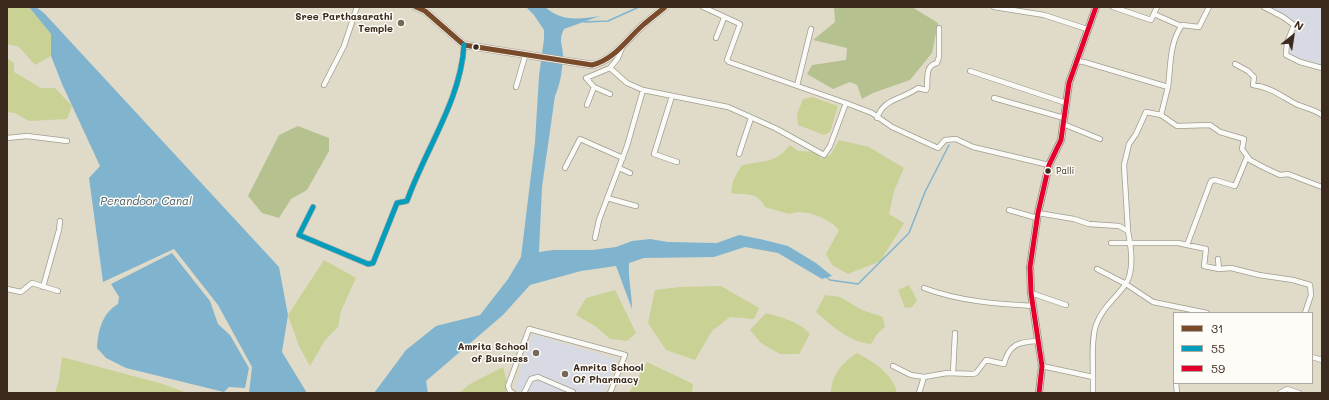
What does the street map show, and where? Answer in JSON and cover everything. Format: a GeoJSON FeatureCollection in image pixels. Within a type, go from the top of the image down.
{"type":"FeatureCollection","features":[{"type":"Feature","properties":{"kind":"main road"},"geometry":{"type":"LineString","coordinates":[[416,7],[425,11],[464,45],[537,58],[588,65],[596,64],[607,59],[643,25],[665,7]]}},
{"type":"Feature","properties":{"kind":"street"},"geometry":{"type":"LineString","coordinates":[[324,85],[344,46],[357,7]]}},
{"type":"Feature","properties":{"kind":"street"},"geometry":{"type":"LineString","coordinates":[[703,7],[724,18],[740,24],[727,60],[729,62],[872,113],[877,118],[892,127],[938,148],[945,140],[956,139],[973,147],[1049,165]]}},
{"type":"Feature","properties":{"kind":"street"},"geometry":{"type":"LineString","coordinates":[[994,7],[1044,15],[1087,29]]}},
{"type":"Feature","properties":{"kind":"street"},"geometry":{"type":"LineString","coordinates":[[1039,393],[1042,366],[1031,294],[1030,267],[1038,215],[1049,165],[1061,140],[1069,83],[1096,7]]}},
{"type":"Feature","properties":{"kind":"street"},"geometry":{"type":"LineString","coordinates":[[1113,7],[1151,20],[1157,7]]}},
{"type":"Feature","properties":{"kind":"street"},"geometry":{"type":"LineString","coordinates":[[1154,14],[1181,26],[1199,27],[1209,7]]}},
{"type":"Feature","properties":{"kind":"street"},"geometry":{"type":"LineString","coordinates":[[1264,7],[1292,22],[1294,25],[1287,43],[1286,55],[1300,62],[1322,68]]}},
{"type":"Feature","properties":{"kind":"street"},"geometry":{"type":"LineString","coordinates":[[716,38],[724,18]]}},
{"type":"Feature","properties":{"kind":"street"},"geometry":{"type":"LineString","coordinates":[[1161,116],[1168,86],[1170,57],[1174,40],[1181,26]]}},
{"type":"Feature","properties":{"kind":"street"},"geometry":{"type":"LineString","coordinates":[[877,118],[881,108],[888,102],[907,96],[918,88],[926,90],[928,88],[928,68],[938,63],[939,28]]}},
{"type":"Feature","properties":{"kind":"street"},"geometry":{"type":"LineString","coordinates":[[798,86],[811,29]]}},
{"type":"Feature","properties":{"kind":"street"},"geometry":{"type":"LineString","coordinates":[[312,207],[299,235],[368,264],[373,263],[397,203],[407,201],[446,110],[460,71],[464,45]]}},
{"type":"Feature","properties":{"kind":"street"},"geometry":{"type":"LineString","coordinates":[[610,94],[594,87],[586,78],[610,68],[618,58],[622,46]]}},
{"type":"Feature","properties":{"kind":"street"},"geometry":{"type":"LineString","coordinates":[[516,87],[525,56]]}},
{"type":"Feature","properties":{"kind":"street"},"geometry":{"type":"LineString","coordinates":[[1077,61],[1168,86]]}},
{"type":"Feature","properties":{"kind":"street"},"geometry":{"type":"LineString","coordinates":[[1235,64],[1248,71],[1254,77],[1253,85],[1273,90],[1297,104],[1316,110],[1322,115]]}},
{"type":"Feature","properties":{"kind":"street"},"geometry":{"type":"LineString","coordinates":[[610,68],[630,85],[643,90],[728,107],[784,132],[824,155],[830,146],[846,103]]}},
{"type":"Feature","properties":{"kind":"street"},"geometry":{"type":"LineString","coordinates":[[970,71],[1066,103]]}},
{"type":"Feature","properties":{"kind":"street"},"geometry":{"type":"LineString","coordinates":[[587,105],[594,87]]}},
{"type":"Feature","properties":{"kind":"street"},"geometry":{"type":"LineString","coordinates":[[595,238],[607,198],[623,158],[643,90]]}},
{"type":"Feature","properties":{"kind":"street"},"geometry":{"type":"LineString","coordinates":[[672,96],[654,154],[677,162]]}},
{"type":"Feature","properties":{"kind":"street"},"geometry":{"type":"LineString","coordinates":[[994,98],[1064,121],[1100,139]]}},
{"type":"Feature","properties":{"kind":"street"},"geometry":{"type":"LineString","coordinates":[[1093,393],[1092,377],[1094,330],[1108,303],[1126,284],[1131,261],[1124,165],[1129,144],[1136,134],[1146,112],[1161,116],[1177,126],[1210,125],[1220,132],[1244,139],[1242,149],[1247,157],[1280,174],[1288,174],[1322,186]]}},
{"type":"Feature","properties":{"kind":"street"},"geometry":{"type":"LineString","coordinates":[[739,154],[751,118]]}},
{"type":"Feature","properties":{"kind":"street"},"geometry":{"type":"LineString","coordinates":[[7,138],[27,136],[67,141]]}},
{"type":"Feature","properties":{"kind":"street"},"geometry":{"type":"LineString","coordinates":[[565,168],[580,139],[623,158]]}},
{"type":"Feature","properties":{"kind":"street"},"geometry":{"type":"LineString","coordinates":[[1187,245],[1211,181],[1215,180],[1235,186],[1247,157]]}},
{"type":"Feature","properties":{"kind":"street"},"geometry":{"type":"LineString","coordinates":[[619,168],[630,173]]}},
{"type":"Feature","properties":{"kind":"street"},"geometry":{"type":"LineString","coordinates":[[607,198],[636,206]]}},
{"type":"Feature","properties":{"kind":"street"},"geometry":{"type":"LineString","coordinates":[[1009,210],[1074,219],[1089,224],[1119,226],[1128,231]]}},
{"type":"Feature","properties":{"kind":"street"},"geometry":{"type":"LineString","coordinates":[[43,287],[59,230],[60,221]]}},
{"type":"Feature","properties":{"kind":"street"},"geometry":{"type":"LineString","coordinates":[[1111,243],[1178,243],[1206,249],[1204,266],[1219,269],[1230,268],[1259,275],[1293,280],[1310,285],[1311,295],[1305,312]]}},
{"type":"Feature","properties":{"kind":"street"},"geometry":{"type":"LineString","coordinates":[[1218,259],[1219,269]]}},
{"type":"Feature","properties":{"kind":"street"},"geometry":{"type":"LineString","coordinates":[[1097,269],[1126,284],[1153,302],[1202,312]]}},
{"type":"Feature","properties":{"kind":"street"},"geometry":{"type":"LineString","coordinates":[[7,289],[21,292],[32,283],[58,292]]}},
{"type":"Feature","properties":{"kind":"street"},"geometry":{"type":"LineString","coordinates":[[924,288],[942,295],[1006,305],[1034,306]]}},
{"type":"Feature","properties":{"kind":"street"},"geometry":{"type":"LineString","coordinates":[[1031,294],[1066,305]]}},
{"type":"Feature","properties":{"kind":"street"},"geometry":{"type":"LineString","coordinates":[[513,393],[510,391],[508,386],[529,328],[625,355],[610,393]]}},
{"type":"Feature","properties":{"kind":"street"},"geometry":{"type":"LineString","coordinates":[[953,373],[955,333]]}},
{"type":"Feature","properties":{"kind":"street"},"geometry":{"type":"LineString","coordinates":[[892,366],[911,374],[924,377],[953,373],[976,373],[986,360],[1004,364],[1007,352],[1014,346],[1023,342],[1037,341]]}},
{"type":"Feature","properties":{"kind":"street"},"geometry":{"type":"LineString","coordinates":[[1042,366],[1092,377]]}},
{"type":"Feature","properties":{"kind":"street"},"geometry":{"type":"LineString","coordinates":[[524,393],[531,380],[538,377],[573,392]]}},
{"type":"Feature","properties":{"kind":"street"},"geometry":{"type":"LineString","coordinates":[[919,393],[924,377]]}},
{"type":"Feature","properties":{"kind":"street"},"geometry":{"type":"LineString","coordinates":[[1280,393],[1287,390],[1299,393]]}},
{"type":"Feature","properties":{"kind":"shaded area"},"geometry":{"type":"Polygon","coordinates":[[[1269,7],[1322,7],[1322,65],[1288,54],[1292,36],[1297,26],[1291,19],[1269,7]]]}},
{"type":"Feature","properties":{"kind":"shaded area","name":"Amrita School Of Pharmacy"},"geometry":{"type":"Polygon","coordinates":[[[532,334],[617,359],[604,393],[524,393],[515,389],[532,334]]]}},
{"type":"Feature","properties":{"kind":"green space"},"geometry":{"type":"Polygon","coordinates":[[[7,7],[29,7],[51,34],[51,56],[35,65],[19,47],[7,44],[7,7]]]}},
{"type":"Feature","properties":{"kind":"green space"},"geometry":{"type":"Polygon","coordinates":[[[834,7],[912,7],[938,23],[932,53],[910,80],[873,93],[862,99],[857,85],[850,82],[833,89],[807,74],[812,65],[846,60],[847,48],[813,40],[835,22],[834,7]]]}},
{"type":"Feature","properties":{"kind":"green space"},"geometry":{"type":"Polygon","coordinates":[[[7,58],[14,63],[14,72],[41,88],[55,88],[72,106],[67,119],[29,121],[15,113],[7,112],[7,58]]]}},
{"type":"Feature","properties":{"kind":"green space"},"geometry":{"type":"Polygon","coordinates":[[[812,97],[838,106],[830,132],[824,135],[798,125],[797,114],[803,99],[812,97]]]}},
{"type":"Feature","properties":{"kind":"green space"},"geometry":{"type":"Polygon","coordinates":[[[298,126],[329,138],[329,151],[307,190],[291,199],[279,218],[262,213],[248,196],[279,135],[298,126]]]}},
{"type":"Feature","properties":{"kind":"green space"},"geometry":{"type":"Polygon","coordinates":[[[839,140],[869,147],[904,168],[894,191],[889,214],[904,223],[881,261],[848,274],[832,265],[826,254],[839,230],[833,224],[821,217],[808,213],[798,212],[789,214],[765,207],[755,196],[731,193],[733,181],[741,166],[773,159],[784,152],[790,145],[798,151],[817,152],[821,159],[831,154],[839,140]]]}},
{"type":"Feature","properties":{"kind":"green space"},"geometry":{"type":"Polygon","coordinates":[[[324,260],[356,278],[341,311],[338,327],[325,340],[310,366],[299,346],[288,315],[324,260]]]}},
{"type":"Feature","properties":{"kind":"green space"},"geometry":{"type":"Polygon","coordinates":[[[909,285],[917,300],[912,307],[905,308],[898,290],[909,285]]]}},
{"type":"Feature","properties":{"kind":"green space"},"geometry":{"type":"Polygon","coordinates":[[[721,286],[759,308],[754,319],[730,317],[712,331],[695,360],[666,350],[648,323],[655,290],[680,287],[721,286]]]}},
{"type":"Feature","properties":{"kind":"green space"},"geometry":{"type":"Polygon","coordinates":[[[615,290],[636,333],[627,341],[610,339],[595,326],[576,315],[586,298],[615,290]]]}},
{"type":"Feature","properties":{"kind":"green space"},"geometry":{"type":"Polygon","coordinates":[[[825,295],[840,297],[862,310],[883,317],[885,327],[877,334],[871,344],[863,343],[848,337],[816,312],[825,295]]]}},
{"type":"Feature","properties":{"kind":"green space"},"geometry":{"type":"Polygon","coordinates":[[[766,313],[796,323],[810,334],[799,354],[780,354],[761,343],[750,330],[766,313]]]}},
{"type":"Feature","properties":{"kind":"green space"},"geometry":{"type":"Polygon","coordinates":[[[857,353],[876,364],[887,374],[895,386],[897,393],[831,393],[833,380],[839,370],[857,353]]]}},
{"type":"Feature","properties":{"kind":"green space"},"geometry":{"type":"Polygon","coordinates":[[[62,357],[163,384],[187,393],[55,393],[59,380],[62,357]]]}},
{"type":"Feature","properties":{"kind":"green space"},"geometry":{"type":"Polygon","coordinates":[[[647,362],[693,384],[692,393],[629,393],[647,362]]]}},
{"type":"Feature","properties":{"kind":"green space"},"geometry":{"type":"Polygon","coordinates":[[[503,367],[508,386],[505,393],[459,393],[470,384],[503,367]]]}},
{"type":"Feature","properties":{"kind":"water","name":"Perandoor Canal"},"geometry":{"type":"Polygon","coordinates":[[[29,7],[36,7],[44,13],[279,267],[288,315],[282,352],[307,393],[249,393],[252,367],[218,305],[174,249],[103,282],[89,178],[100,166],[62,84],[51,56],[51,34],[29,7]]]}},
{"type":"Feature","properties":{"kind":"water"},"geometry":{"type":"Polygon","coordinates":[[[526,7],[545,7],[558,15],[571,18],[600,16],[564,29],[562,33],[562,71],[555,96],[542,187],[539,252],[553,250],[592,250],[616,247],[632,241],[650,239],[668,242],[717,243],[739,235],[788,246],[816,263],[832,276],[822,279],[778,253],[745,247],[714,257],[644,258],[629,263],[632,309],[616,266],[581,271],[530,285],[503,315],[426,381],[428,393],[374,393],[406,350],[436,326],[480,315],[508,279],[521,257],[535,142],[539,76],[544,39],[544,30],[534,15],[526,7]]]}},
{"type":"Feature","properties":{"kind":"water"},"geometry":{"type":"Polygon","coordinates":[[[172,253],[210,301],[218,324],[230,335],[249,368],[245,388],[229,387],[224,392],[126,368],[106,358],[97,348],[98,335],[102,323],[108,312],[118,304],[119,297],[111,284],[172,253]]]}},
{"type":"Feature","properties":{"kind":"waterway"},"geometry":{"type":"LineString","coordinates":[[584,22],[608,21],[639,7]]}},
{"type":"Feature","properties":{"kind":"waterway"},"geometry":{"type":"LineString","coordinates":[[826,277],[830,280],[858,284],[909,233],[925,192],[949,145]]}},
{"type":"Feature","properties":{"kind":"transit line","name":"31"},"geometry":{"type":"LineString","coordinates":[[416,7],[425,11],[464,45],[592,65],[607,59],[643,25],[665,7]]}},
{"type":"Feature","properties":{"kind":"transit line","name":"59"},"geometry":{"type":"LineString","coordinates":[[1039,393],[1042,366],[1031,293],[1030,267],[1038,213],[1049,165],[1061,140],[1069,83],[1096,7]]}},
{"type":"Feature","properties":{"kind":"transit line","name":"55"},"geometry":{"type":"LineString","coordinates":[[313,207],[299,235],[368,264],[373,263],[397,203],[407,201],[414,182],[449,105],[456,85],[464,45]]}},
{"type":"Feature","properties":{"kind":"place","name":"Sree Parthasarathi Temple"},"geometry":{"type":"Point","coordinates":[401,23]}},
{"type":"Feature","properties":{"kind":"place","name":"Palli"},"geometry":{"type":"Point","coordinates":[1048,171]}},
{"type":"Feature","properties":{"kind":"place","name":"Amrita School of Business"},"geometry":{"type":"Point","coordinates":[536,353]}},
{"type":"Feature","properties":{"kind":"place","name":"Amrita School Of Pharmacy"},"geometry":{"type":"Point","coordinates":[565,374]}}]}
